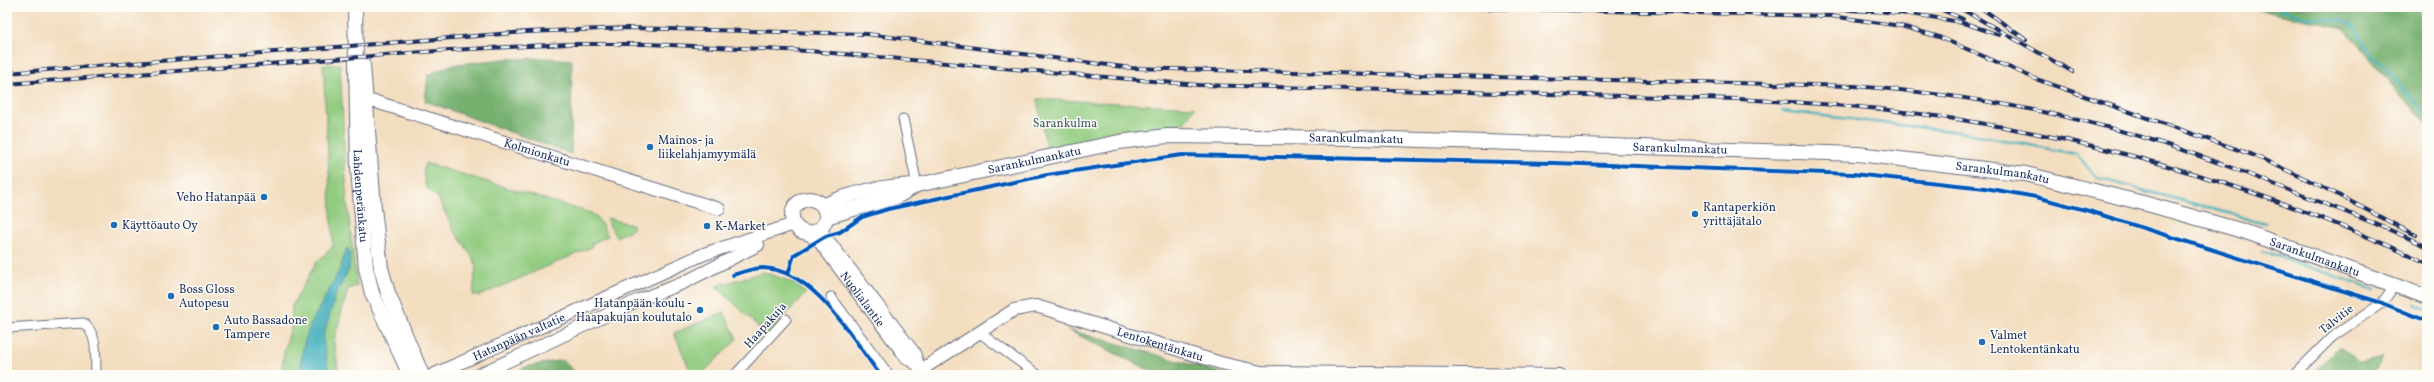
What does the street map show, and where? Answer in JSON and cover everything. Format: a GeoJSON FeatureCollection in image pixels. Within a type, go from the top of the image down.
{"type":"FeatureCollection","features":[{"type":"Feature","properties":{"kind":"main road","name":"Lahdenperänkatu"},"geometry":{"type":"LineString","coordinates":[[355,7],[361,100]]}},
{"type":"Feature","properties":{"kind":"main road","name":"Lahdenperänkatu"},"geometry":{"type":"LineString","coordinates":[[363,7],[359,191],[366,268],[372,292],[416,371]]}},
{"type":"Feature","properties":{"kind":"main road","name":"Kolmionkatu"},"geometry":{"type":"LineString","coordinates":[[361,100],[376,102],[719,210]]}},
{"type":"Feature","properties":{"kind":"main road","name":"Sarankulmankatu"},"geometry":{"type":"LineString","coordinates":[[825,212],[878,189],[917,185],[1119,142],[1167,136],[1368,138],[1858,154],[1904,158],[2041,178],[2147,204],[2243,231],[2427,297]]}},
{"type":"Feature","properties":{"kind":"main road"},"geometry":{"type":"LineString","coordinates":[[813,200],[825,212],[805,229],[793,211],[801,201],[813,200]]}},
{"type":"Feature","properties":{"kind":"main road","name":"Hatanpään valtatie"},"geometry":{"type":"LineString","coordinates":[[433,375],[698,257],[759,237],[805,229]]}},
{"type":"Feature","properties":{"kind":"main road","name":"Hatanpään valtatie"},"geometry":{"type":"LineString","coordinates":[[478,375],[639,300],[683,283],[749,248],[805,229]]}},
{"type":"Feature","properties":{"kind":"main road","name":"Nuolialantie"},"geometry":{"type":"LineString","coordinates":[[805,229],[819,241],[906,357],[921,372]]}},
{"type":"Feature","properties":{"kind":"main road","name":"Lentokentänkatu"},"geometry":{"type":"LineString","coordinates":[[921,372],[963,341],[980,333],[1020,307],[1046,308],[1221,363],[1260,373],[1558,375]]}},
{"type":"Feature","properties":{"kind":"main road"},"geometry":{"type":"LineString","coordinates":[[416,371],[433,375]]}},
{"type":"Feature","properties":{"kind":"street"},"geometry":{"type":"LineString","coordinates":[[903,119],[917,185]]}},
{"type":"Feature","properties":{"kind":"street","name":"Talvitie"},"geometry":{"type":"LineString","coordinates":[[2294,375],[2332,337],[2382,303],[2395,285]]}},
{"type":"Feature","properties":{"kind":"street"},"geometry":{"type":"LineString","coordinates":[[831,297],[889,375]]}},
{"type":"Feature","properties":{"kind":"street","name":"Haapakuja"},"geometry":{"type":"LineString","coordinates":[[735,375],[786,319]]}},
{"type":"Feature","properties":{"kind":"street"},"geometry":{"type":"LineString","coordinates":[[7,328],[83,323],[88,326],[93,336],[96,375]]}},
{"type":"Feature","properties":{"kind":"street"},"geometry":{"type":"LineString","coordinates":[[980,333],[1038,375]]}},
{"type":"Feature","properties":{"kind":"green space"},"geometry":{"type":"Polygon","coordinates":[[[2244,7],[2427,7],[2427,126],[2344,28],[2244,7]]]}},
{"type":"Feature","properties":{"kind":"green space"},"geometry":{"type":"Polygon","coordinates":[[[547,58],[572,60],[571,154],[425,101],[428,75],[451,65],[503,59],[547,58]]]}},
{"type":"Feature","properties":{"kind":"green space"},"geometry":{"type":"Polygon","coordinates":[[[340,64],[347,202],[357,286],[348,289],[334,340],[339,375],[281,375],[284,351],[291,328],[292,306],[316,263],[333,246],[323,65],[340,64]]]}},
{"type":"Feature","properties":{"kind":"green space","name":"Sarankulma"},"geometry":{"type":"Polygon","coordinates":[[[1037,99],[1195,107],[1184,123],[1047,150],[1037,99]]]}},
{"type":"Feature","properties":{"kind":"green space"},"geometry":{"type":"Polygon","coordinates":[[[425,163],[591,213],[597,217],[608,236],[591,244],[592,247],[479,296],[473,295],[476,265],[468,250],[454,231],[438,198],[426,187],[423,173],[425,163]]]}},
{"type":"Feature","properties":{"kind":"green space"},"geometry":{"type":"Polygon","coordinates":[[[608,218],[633,225],[633,229],[616,237],[606,219],[608,218]]]}},
{"type":"Feature","properties":{"kind":"green space"},"geometry":{"type":"Polygon","coordinates":[[[764,272],[794,283],[806,293],[767,335],[716,286],[764,272]]]}},
{"type":"Feature","properties":{"kind":"green space"},"geometry":{"type":"Polygon","coordinates":[[[724,312],[737,339],[701,375],[692,375],[674,333],[724,312]]]}},
{"type":"Feature","properties":{"kind":"green space"},"geometry":{"type":"Polygon","coordinates":[[[1066,329],[1228,375],[1159,375],[1066,329]]]}},
{"type":"Feature","properties":{"kind":"green space"},"geometry":{"type":"Polygon","coordinates":[[[2339,347],[2360,362],[2382,357],[2372,375],[2310,375],[2339,347]]]}},
{"type":"Feature","properties":{"kind":"green space"},"geometry":{"type":"Polygon","coordinates":[[[562,360],[578,375],[509,375],[525,367],[562,360]]]}},
{"type":"Feature","properties":{"kind":"water"},"geometry":{"type":"Polygon","coordinates":[[[347,248],[350,253],[349,269],[336,294],[323,337],[329,375],[302,375],[301,361],[307,334],[340,268],[347,248]]]}},
{"type":"Feature","properties":{"kind":"waterway"},"geometry":{"type":"LineString","coordinates":[[2237,7],[2274,7],[2283,10]]}},
{"type":"Feature","properties":{"kind":"waterway"},"geometry":{"type":"LineString","coordinates":[[2283,7],[2283,10],[2305,17],[2340,20],[2354,26],[2370,54],[2386,68],[2427,116]]}},
{"type":"Feature","properties":{"kind":"waterway"},"geometry":{"type":"LineString","coordinates":[[1782,111],[1967,133],[2076,154],[2098,178],[2265,223]]}},
{"type":"Feature","properties":{"kind":"waterway"},"geometry":{"type":"LineString","coordinates":[[2263,251],[2375,290]]}},
{"type":"Feature","properties":{"kind":"waterway"},"geometry":{"type":"LineString","coordinates":[[2415,304],[2427,309]]}},
{"type":"Feature","properties":{"kind":"railway"},"geometry":{"type":"LineString","coordinates":[[1432,7],[1831,16],[1901,26],[1939,37],[2036,79],[2253,155],[2317,184],[2415,235]]}},
{"type":"Feature","properties":{"kind":"railway"},"geometry":{"type":"LineString","coordinates":[[1714,7],[1878,11],[1911,14],[1975,26]]}},
{"type":"Feature","properties":{"kind":"railway"},"geometry":{"type":"LineString","coordinates":[[1935,7],[1963,19]]}},
{"type":"Feature","properties":{"kind":"railway"},"geometry":{"type":"LineString","coordinates":[[1958,7],[2073,72]]}},
{"type":"Feature","properties":{"kind":"railway"},"geometry":{"type":"LineString","coordinates":[[1980,7],[2026,40]]}},
{"type":"Feature","properties":{"kind":"railway"},"geometry":{"type":"LineString","coordinates":[[1970,25],[1999,35]]}},
{"type":"Feature","properties":{"kind":"railway"},"geometry":{"type":"LineString","coordinates":[[7,73],[526,32],[628,28],[867,34],[1131,68],[1854,86],[1963,98],[2036,110],[2107,127],[2183,150],[2224,165],[2366,220],[2427,247]]}},
{"type":"Feature","properties":{"kind":"railway"},"geometry":{"type":"LineString","coordinates":[[7,84],[450,50],[568,44],[647,44],[809,51],[1198,85],[1738,99],[1832,105],[1888,110],[1958,119],[2096,147],[2164,165],[2231,185],[2297,209],[2427,263]]}},
{"type":"Feature","properties":{"kind":"cycle path"},"geometry":{"type":"LineString","coordinates":[[788,274],[794,255],[826,236],[840,232],[862,217],[888,209],[1047,175],[1182,155],[1554,163],[1853,174],[1985,188],[2036,197],[2089,211],[2382,303],[2427,321]]}},
{"type":"Feature","properties":{"kind":"cycle path"},"geometry":{"type":"LineString","coordinates":[[733,275],[752,269],[763,268],[782,272],[799,280],[830,308],[880,375]]}},
{"type":"Feature","properties":{"kind":"place","name":"Mainos- ja liikelahjamyymälä"},"geometry":{"type":"Point","coordinates":[650,147]}},
{"type":"Feature","properties":{"kind":"place","name":"Veho Hatanpää"},"geometry":{"type":"Point","coordinates":[264,197]}},
{"type":"Feature","properties":{"kind":"place","name":"Rantaperkiön yrittäjätalo"},"geometry":{"type":"Point","coordinates":[1695,214]}},
{"type":"Feature","properties":{"kind":"place","name":"Käyttöauto Oy"},"geometry":{"type":"Point","coordinates":[114,225]}},
{"type":"Feature","properties":{"kind":"place","name":"K-Market"},"geometry":{"type":"Point","coordinates":[707,226]}},
{"type":"Feature","properties":{"kind":"place","name":"Boss Gloss Autopesu"},"geometry":{"type":"Point","coordinates":[171,296]}},
{"type":"Feature","properties":{"kind":"place","name":"Hatanpään koulu - Haapakujan koulutalo"},"geometry":{"type":"Point","coordinates":[700,310]}},
{"type":"Feature","properties":{"kind":"place","name":"Auto Bassadone Tampere"},"geometry":{"type":"Point","coordinates":[216,327]}},
{"type":"Feature","properties":{"kind":"place","name":"Valmet Lentokentänkatu"},"geometry":{"type":"Point","coordinates":[1982,342]}}]}
